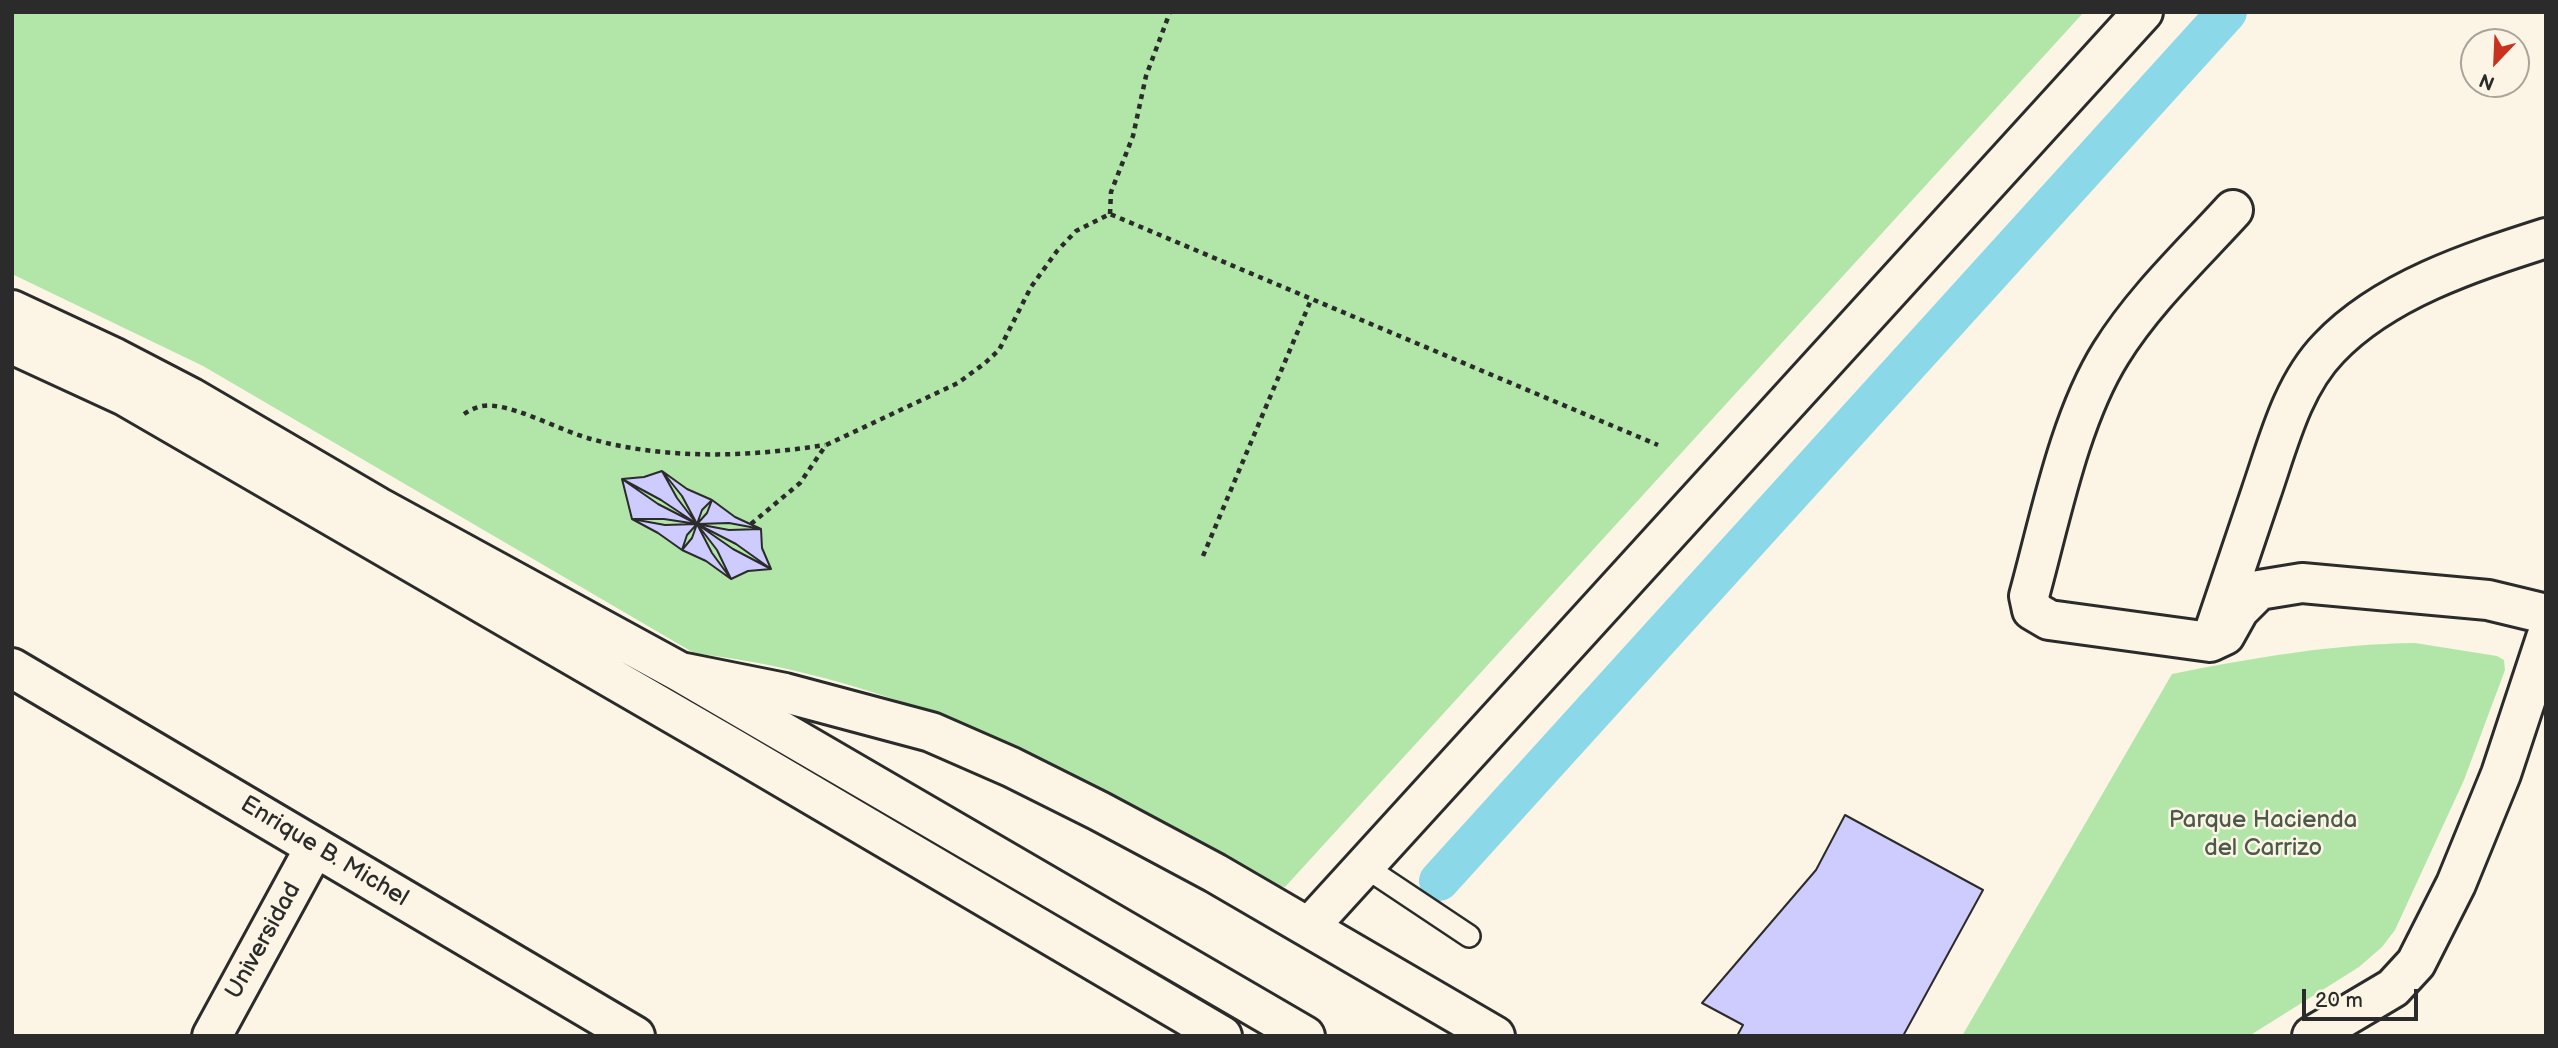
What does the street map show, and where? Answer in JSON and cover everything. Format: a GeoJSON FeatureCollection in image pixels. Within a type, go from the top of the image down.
{"type":"FeatureCollection","features":[{"type":"Feature","properties":{"kind":"street"},"geometry":{"type":"LineString","coordinates":[[1309,927],[2143,12]]}},
{"type":"Feature","properties":{"kind":"street"},"geometry":{"type":"LineString","coordinates":[[2233,210],[2139,312],[2110,355],[2067,457],[2029,596],[2032,610],[2049,620],[2210,642],[2225,635],[2239,610],[2259,590],[2302,583],[2488,600],[2546,614]]}},
{"type":"Feature","properties":{"kind":"street"},"geometry":{"type":"LineString","coordinates":[[2210,642],[2281,435],[2301,388],[2327,350],[2360,320],[2396,298],[2504,251],[2546,238]]}},
{"type":"Feature","properties":{"kind":"street"},"geometry":{"type":"LineString","coordinates":[[12,310],[115,358],[190,397],[378,507],[680,671],[1305,1036]]}},
{"type":"Feature","properties":{"kind":"street"},"geometry":{"type":"LineString","coordinates":[[12,344],[125,396],[1222,1036]]}},
{"type":"Feature","properties":{"kind":"street"},"geometry":{"type":"LineString","coordinates":[[2312,1036],[2393,988],[2416,963],[2456,884],[2501,774],[2546,638]]}},
{"type":"Feature","properties":{"kind":"street","name":"Enrique B. Michel"},"geometry":{"type":"LineString","coordinates":[[12,668],[635,1036]]}},
{"type":"Feature","properties":{"kind":"street"},"geometry":{"type":"LineString","coordinates":[[680,671],[785,693],[931,732],[1011,767],[1099,811],[1309,927],[1495,1036]]}},
{"type":"Feature","properties":{"kind":"street","name":"Universidad"},"geometry":{"type":"LineString","coordinates":[[212,1036],[315,847]]}},
{"type":"Feature","properties":{"kind":"lane"},"geometry":{"type":"LineString","coordinates":[[1364,866],[1469,936]]}},
{"type":"Feature","properties":{"kind":"path"},"geometry":{"type":"LineString","coordinates":[[1110,214],[1111,192],[1133,136],[1146,76],[1170,12]]}},
{"type":"Feature","properties":{"kind":"path"},"geometry":{"type":"LineString","coordinates":[[464,414],[474,407],[494,406],[591,439],[632,448],[671,452],[715,454],[795,450],[826,445],[958,383],[985,363],[999,350],[1031,287],[1057,251],[1076,231],[1110,214],[1658,445]]}},
{"type":"Feature","properties":{"kind":"path"},"geometry":{"type":"LineString","coordinates":[[1203,556],[1311,300]]}},
{"type":"Feature","properties":{"kind":"path"},"geometry":{"type":"LineString","coordinates":[[751,524],[800,483],[826,445]]}},
{"type":"Feature","properties":{"kind":"green space"},"geometry":{"type":"Polygon","coordinates":[[[12,12],[2084,12],[1285,887],[1271,883],[1095,785],[970,728],[906,703],[842,683],[768,665],[694,653],[203,366],[12,274],[12,12]]]}},
{"type":"Feature","properties":{"kind":"green space","name":"Parque Hacienda del Carrizo"},"geometry":{"type":"Polygon","coordinates":[[[2415,643],[2497,656],[2504,660],[2505,670],[2464,780],[2395,930],[2382,947],[2359,967],[2249,1036],[1962,1036],[2172,674],[2293,653],[2415,643]]]}},
{"type":"Feature","properties":{"kind":"building"},"geometry":{"type":"Polygon","coordinates":[[[662,471],[677,498],[697,524],[622,479],[644,477],[662,471]]]}},
{"type":"Feature","properties":{"kind":"building"},"geometry":{"type":"Polygon","coordinates":[[[662,471],[687,489],[712,500],[702,510],[697,524],[682,496],[662,471]]]}},
{"type":"Feature","properties":{"kind":"building"},"geometry":{"type":"Polygon","coordinates":[[[622,479],[658,504],[697,524],[664,519],[632,519],[622,479]]]}},
{"type":"Feature","properties":{"kind":"building"},"geometry":{"type":"Polygon","coordinates":[[[712,500],[735,517],[761,529],[729,523],[697,524],[707,513],[712,500]]]}},
{"type":"Feature","properties":{"kind":"building"},"geometry":{"type":"Polygon","coordinates":[[[632,519],[665,525],[697,524],[687,535],[682,550],[632,519]]]}},
{"type":"Feature","properties":{"kind":"building"},"geometry":{"type":"Polygon","coordinates":[[[697,524],[712,553],[731,579],[706,561],[682,550],[692,538],[697,524]]]}},
{"type":"Feature","properties":{"kind":"building"},"geometry":{"type":"Polygon","coordinates":[[[697,524],[733,549],[771,569],[748,571],[731,579],[717,550],[697,524]]]}},
{"type":"Feature","properties":{"kind":"building"},"geometry":{"type":"Polygon","coordinates":[[[697,524],[729,530],[761,529],[762,548],[771,569],[736,544],[697,524]]]}},
{"type":"Feature","properties":{"kind":"building"},"geometry":{"type":"Polygon","coordinates":[[[1845,815],[1983,890],[1903,1036],[1737,1036],[1743,1025],[1702,1003],[1816,870],[1845,815]]]}},
{"type":"Feature","properties":{"kind":"waterway"},"geometry":{"type":"LineString","coordinates":[[1439,881],[2227,12]]}}]}
